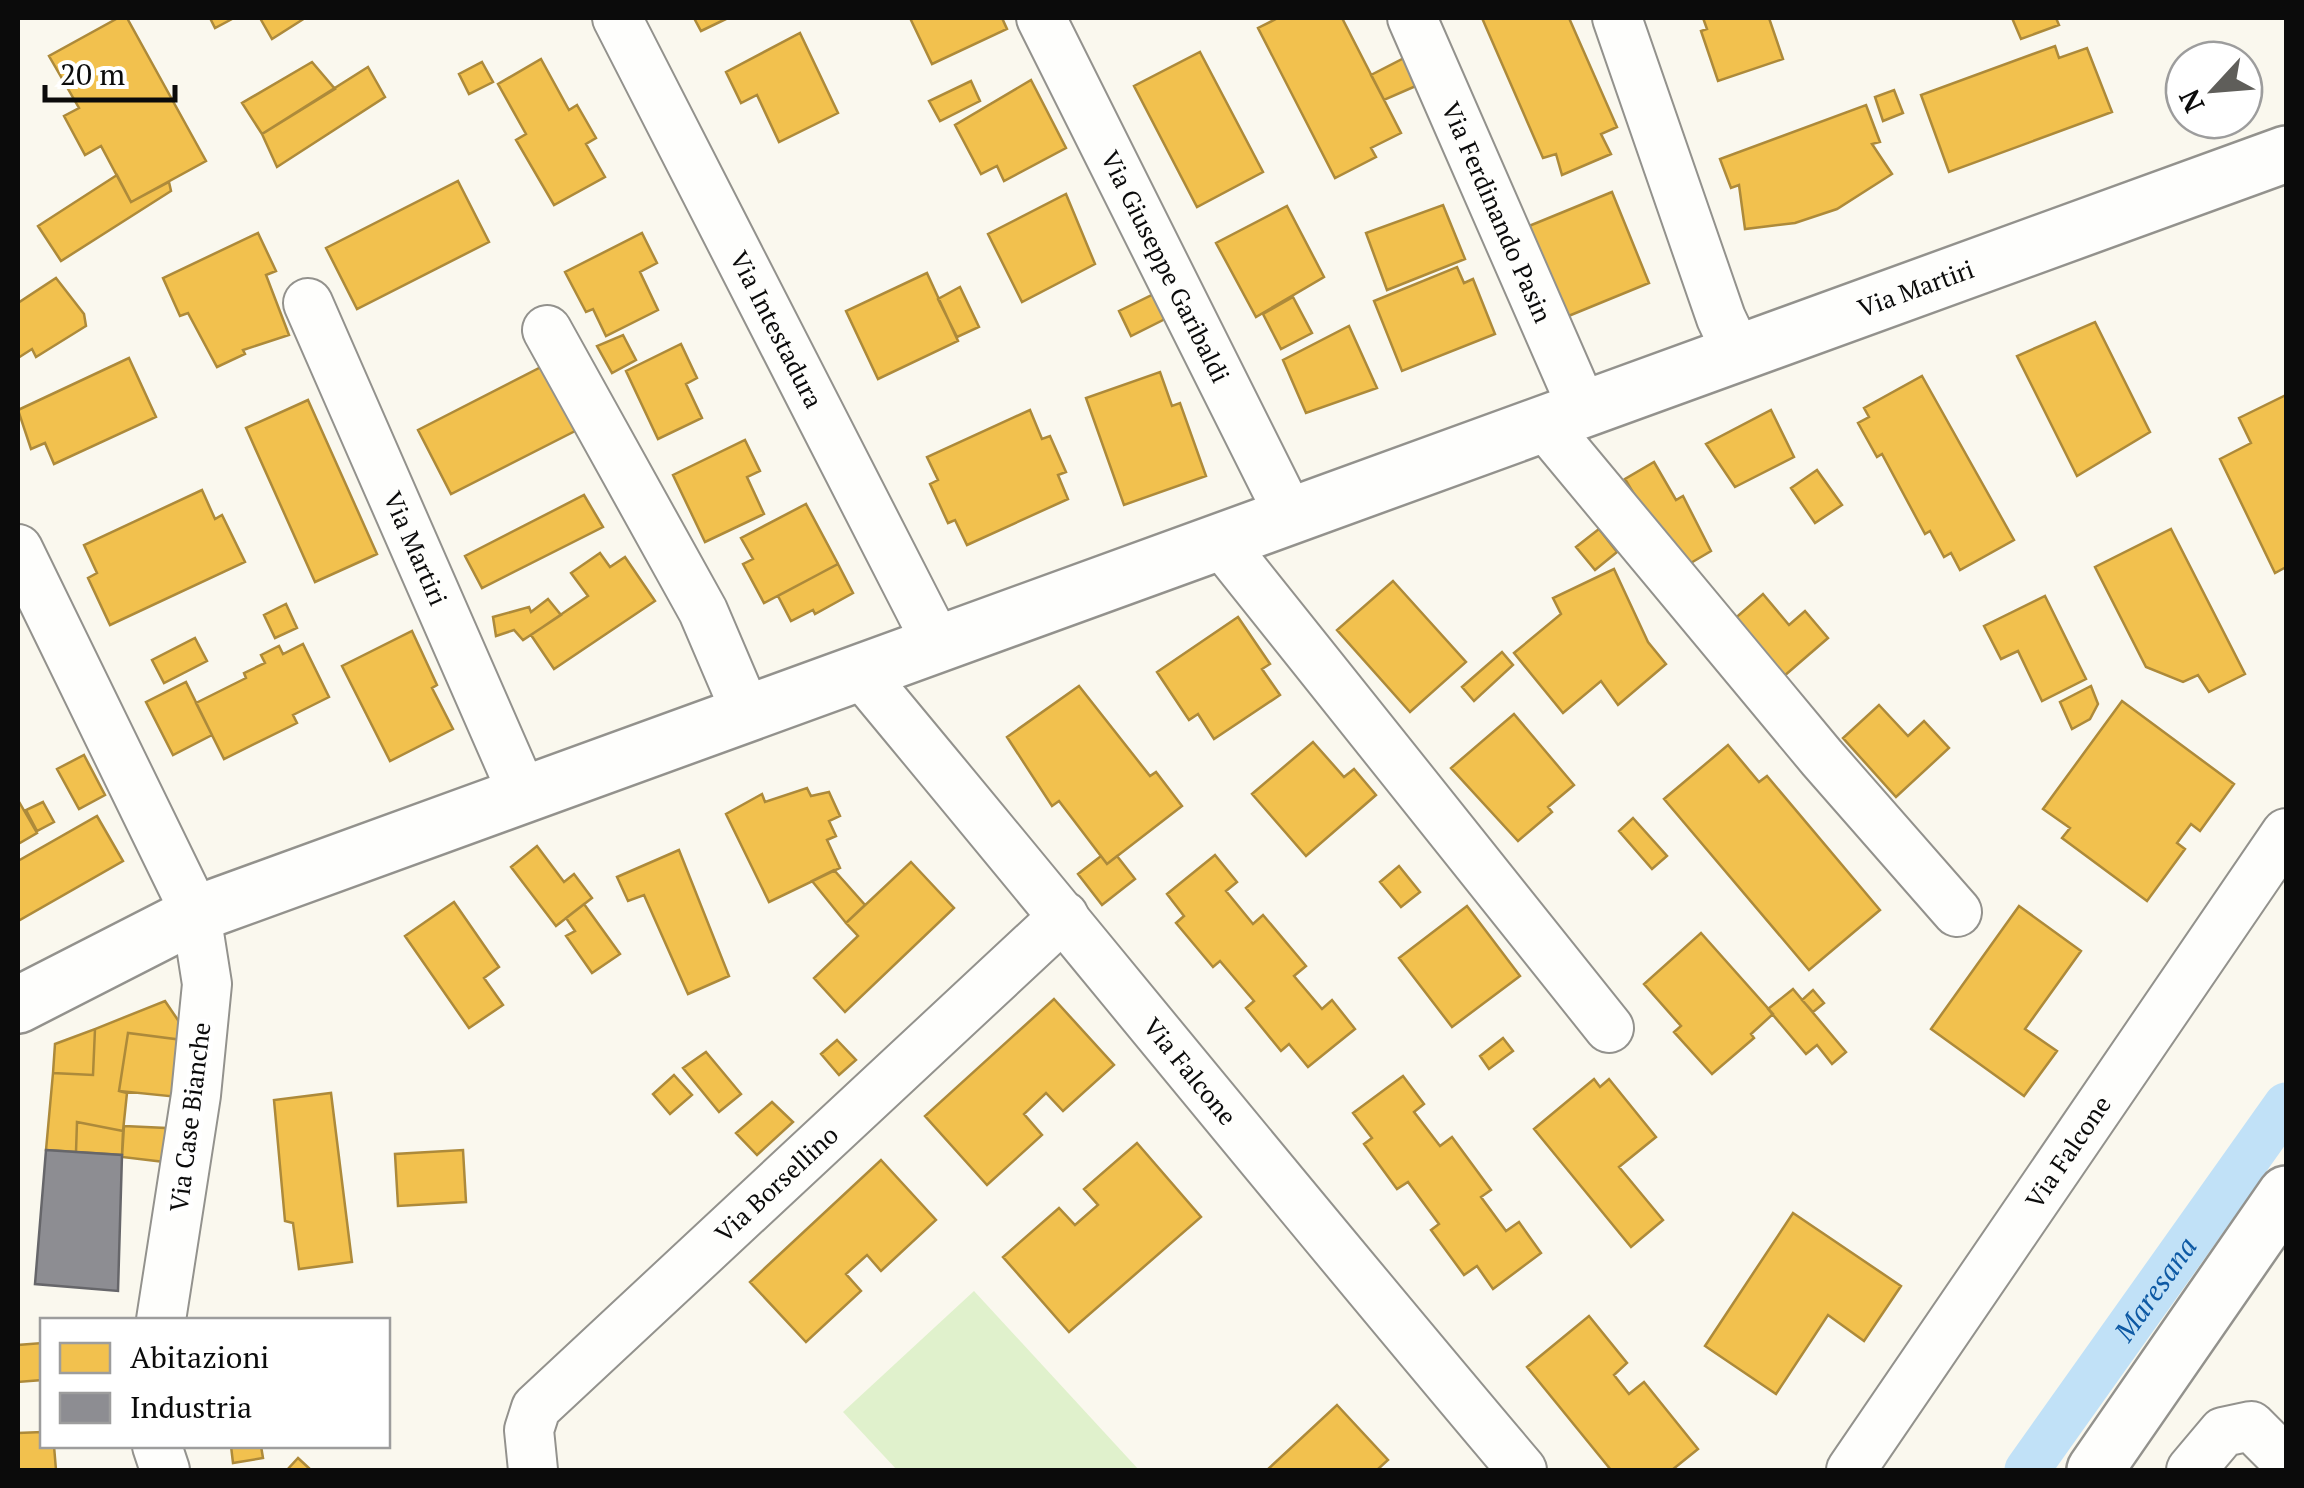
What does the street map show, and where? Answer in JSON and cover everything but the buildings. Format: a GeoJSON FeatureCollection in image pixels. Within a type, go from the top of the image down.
{"type":"FeatureCollection","features":[{"type":"Feature","properties":{"kind":"street","name":"Via Intestadura"},"geometry":{"type":"LineString","coordinates":[[617,18],[937,643]]}},
{"type":"Feature","properties":{"kind":"street","name":"Via Giuseppe Garibaldi"},"geometry":{"type":"LineString","coordinates":[[1041,18],[1290,516]]}},
{"type":"Feature","properties":{"kind":"street","name":"Via Ferdinando Pasin"},"geometry":{"type":"LineString","coordinates":[[1412,18],[1564,417]]}},
{"type":"Feature","properties":{"kind":"street"},"geometry":{"type":"LineString","coordinates":[[1617,18],[1721,318],[1738,354]]}},
{"type":"Feature","properties":{"kind":"street","name":"Via Martiri"},"geometry":{"type":"LineString","coordinates":[[18,1005],[196,914],[2286,154]]}},
{"type":"Feature","properties":{"kind":"street","name":"Via Martiri"},"geometry":{"type":"LineString","coordinates":[[308,303],[522,794]]}},
{"type":"Feature","properties":{"kind":"street"},"geometry":{"type":"LineString","coordinates":[[548,330],[704,611],[747,714]]}},
{"type":"Feature","properties":{"kind":"street"},"geometry":{"type":"LineString","coordinates":[[1564,417],[1822,758],[1958,912]]}},
{"type":"Feature","properties":{"kind":"street"},"geometry":{"type":"LineString","coordinates":[[1220,541],[1610,1028]]}},
{"type":"Feature","properties":{"kind":"street"},"geometry":{"type":"LineString","coordinates":[[18,550],[196,914]]}},
{"type":"Feature","properties":{"kind":"street","name":"Via Falcone"},"geometry":{"type":"LineString","coordinates":[[860,672],[1064,916],[1261,1162],[1522,1470]]}},
{"type":"Feature","properties":{"kind":"street","name":"Via Falcone"},"geometry":{"type":"LineString","coordinates":[[1851,1470],[2286,833]]}},
{"type":"Feature","properties":{"kind":"street","name":"Via Case Bianche"},"geometry":{"type":"LineString","coordinates":[[161,1318],[196,1095],[207,984],[196,914]]}},
{"type":"Feature","properties":{"kind":"street","name":"Via Borsellino"},"geometry":{"type":"LineString","coordinates":[[533,1470],[528,1430],[536,1408],[1064,916]]}},
{"type":"Feature","properties":{"kind":"street"},"geometry":{"type":"LineString","coordinates":[[2095,1470],[2286,1194]]}},
{"type":"Feature","properties":{"kind":"street"},"geometry":{"type":"LineString","coordinates":[[2190,1470],[2223,1432],[2251,1426],[2286,1461]]}},
{"type":"Feature","properties":{"kind":"green space"},"geometry":{"type":"Polygon","coordinates":[[[974,1291],[1139,1470],[897,1470],[843,1412],[974,1291]]]}},
{"type":"Feature","properties":{"kind":"waterway","name":"Maresana"},"geometry":{"type":"LineString","coordinates":[[2027,1470],[2286,1105]]}}]}
